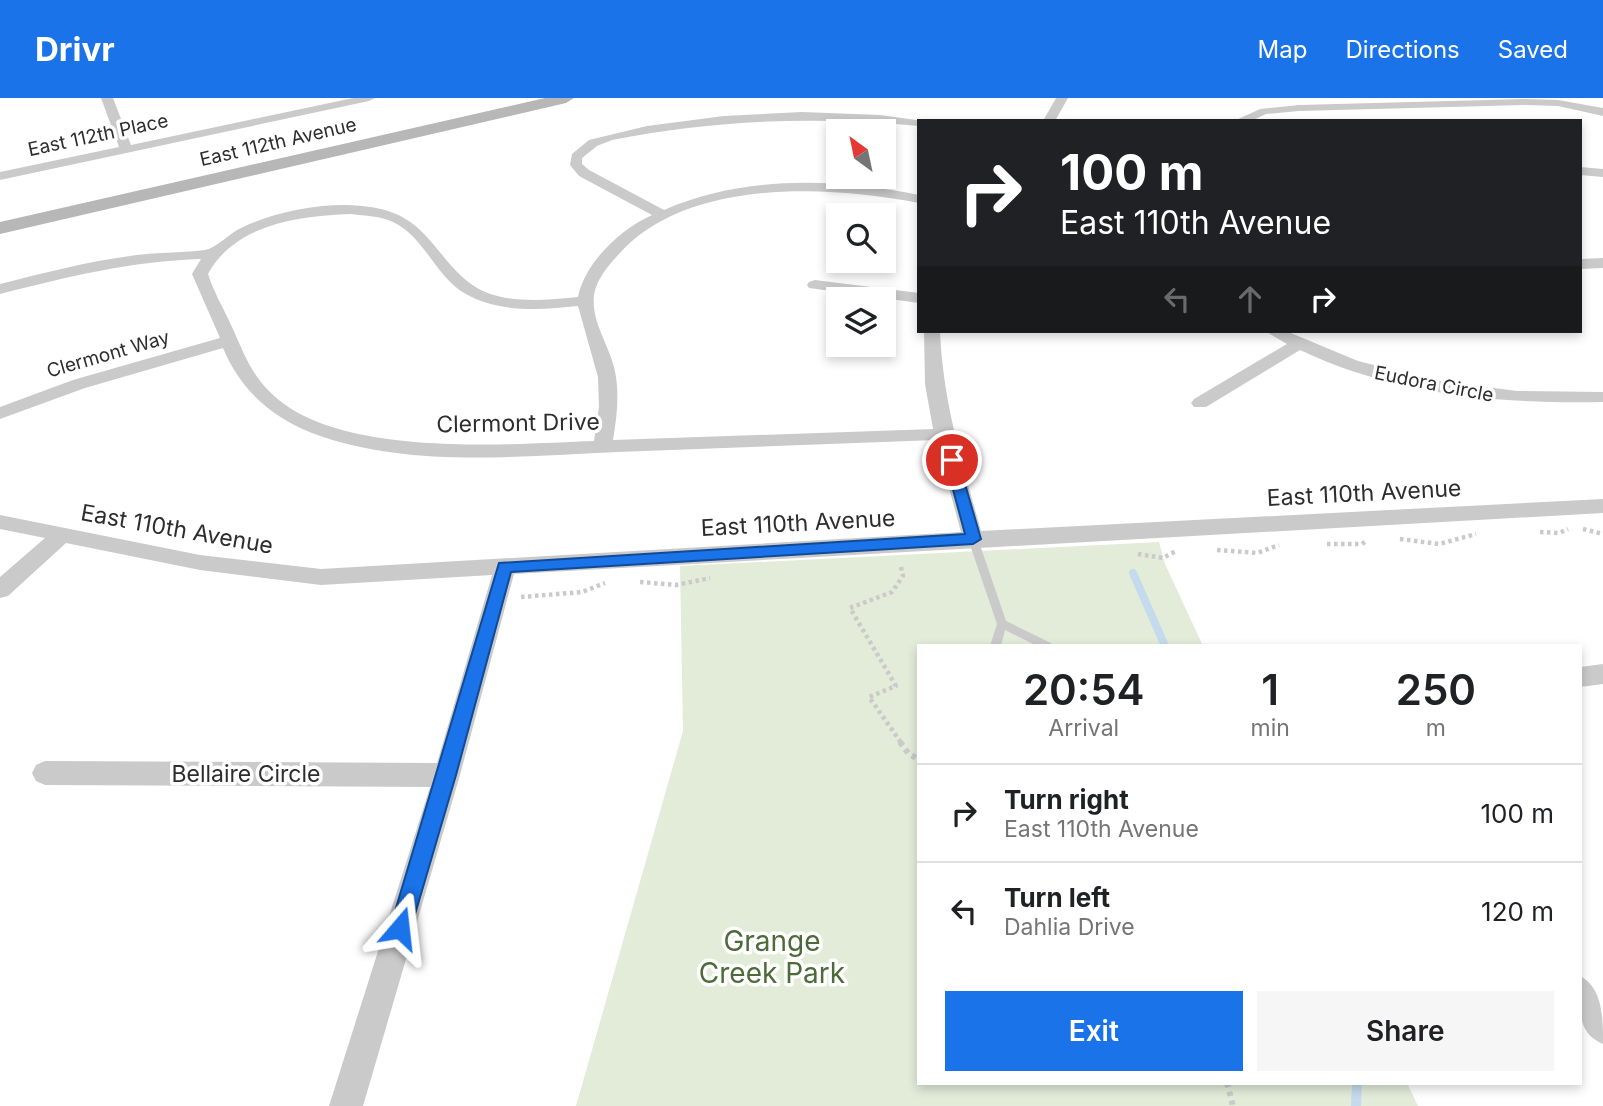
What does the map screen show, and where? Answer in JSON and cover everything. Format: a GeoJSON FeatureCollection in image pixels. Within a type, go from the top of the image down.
{"type":"FeatureCollection","features":[{"type":"Feature","properties":{"kind":"street"},"geometry":{"type":"LineString","coordinates":[[107,98],[126,149]]}},
{"type":"Feature","properties":{"kind":"street","name":"East 112th Place"},"geometry":{"type":"LineString","coordinates":[[0,176],[321,102],[369,98]]}},
{"type":"Feature","properties":{"kind":"street","name":"East 112th Avenue"},"geometry":{"type":"LineString","coordinates":[[0,228],[566,98]]}},
{"type":"Feature","properties":{"kind":"street"},"geometry":{"type":"LineString","coordinates":[[1050,119],[1062,98]]}},
{"type":"Feature","properties":{"kind":"street"},"geometry":{"type":"LineString","coordinates":[[809,101],[812,115]]}},
{"type":"Feature","properties":{"kind":"street"},"geometry":{"type":"LineString","coordinates":[[1244,119],[1254,114],[1289,108],[1525,102],[1558,103],[1603,111]]}},
{"type":"Feature","properties":{"kind":"street"},"geometry":{"type":"LineString","coordinates":[[663,215],[584,173],[576,165],[576,157],[593,143],[621,134],[719,120],[812,115],[863,116],[917,122]]}},
{"type":"Feature","properties":{"kind":"street"},"geometry":{"type":"LineString","coordinates":[[1582,171],[1603,173]]}},
{"type":"Feature","properties":{"kind":"street"},"geometry":{"type":"LineString","coordinates":[[602,446],[609,412],[609,390],[586,301],[593,278],[615,246],[634,231],[663,215],[711,199],[781,188],[856,188],[917,199]]}},
{"type":"Feature","properties":{"kind":"street"},"geometry":{"type":"LineString","coordinates":[[0,289],[121,260],[162,255],[210,254],[240,235],[284,219],[337,210],[375,212],[396,218],[411,227],[454,279],[485,297],[524,304],[586,301]]}},
{"type":"Feature","properties":{"kind":"street","name":"Clermont Drive"},"geometry":{"type":"LineString","coordinates":[[210,254],[200,274],[244,373],[261,394],[287,413],[343,436],[420,449],[485,451],[944,434]]}},
{"type":"Feature","properties":{"kind":"street"},"geometry":{"type":"LineString","coordinates":[[1582,264],[1603,263]]}},
{"type":"Feature","properties":{"kind":"street"},"geometry":{"type":"LineString","coordinates":[[815,285],[917,298]]}},
{"type":"Feature","properties":{"kind":"street"},"geometry":{"type":"LineString","coordinates":[[932,333],[932,375],[944,434],[973,539]]}},
{"type":"Feature","properties":{"kind":"street","name":"Eudora Circle"},"geometry":{"type":"LineString","coordinates":[[1277,333],[1357,368],[1442,389],[1539,399],[1603,397]]}},
{"type":"Feature","properties":{"kind":"street","name":"Clermont Way"},"geometry":{"type":"LineString","coordinates":[[0,413],[79,384],[229,341]]}},
{"type":"Feature","properties":{"kind":"street"},"geometry":{"type":"LineString","coordinates":[[1200,403],[1298,344]]}},
{"type":"Feature","properties":{"kind":"street","name":"East 110th Avenue"},"geometry":{"type":"LineString","coordinates":[[0,522],[180,560],[287,575],[367,576],[973,539],[1603,506]]}},
{"type":"Feature","properties":{"kind":"street"},"geometry":{"type":"LineString","coordinates":[[0,590],[63,534]]}},
{"type":"Feature","properties":{"kind":"street"},"geometry":{"type":"LineString","coordinates":[[346,1106],[447,775],[505,567]]}},
{"type":"Feature","properties":{"kind":"street"},"geometry":{"type":"LineString","coordinates":[[1582,677],[1603,674]]}},
{"type":"Feature","properties":{"kind":"street","name":"Bellaire Circle"},"geometry":{"type":"LineString","coordinates":[[46,773],[447,775]]}},
{"type":"Feature","properties":{"kind":"street"},"geometry":{"type":"LineString","coordinates":[[1582,995],[1603,1028]]}},
{"type":"Feature","properties":{"kind":"lane"},"geometry":{"type":"LineString","coordinates":[[973,539],[1002,624],[996,644]]}},
{"type":"Feature","properties":{"kind":"lane"},"geometry":{"type":"LineString","coordinates":[[1002,624],[1043,644]]}},
{"type":"Feature","properties":{"kind":"path"},"geometry":{"type":"LineString","coordinates":[[901,567],[903,576],[892,592],[850,608],[896,686],[869,697],[908,752],[917,759]]}},
{"type":"Feature","properties":{"kind":"path"},"geometry":{"type":"LineString","coordinates":[[1228,1085],[1233,1106]]}},
{"type":"Feature","properties":{"kind":"green space","name":"Grange Creek Park"},"geometry":{"type":"Polygon","coordinates":[[[1159,542],[1165,564],[1202,644],[917,644],[917,1085],[1408,1085],[1418,1106],[576,1106],[683,731],[680,566],[1159,542]]]}},
{"type":"Feature","properties":{"kind":"waterway"},"geometry":{"type":"LineString","coordinates":[[1133,573],[1164,644]]}},
{"type":"Feature","properties":{"kind":"waterway"},"geometry":{"type":"LineString","coordinates":[[1356,1106],[1357,1085]]}},
{"type":"Feature","properties":{"kind":"route"},"geometry":{"type":"LineString","coordinates":[[400,928],[447,775],[505,567],[973,539],[952,460]]}}]}
